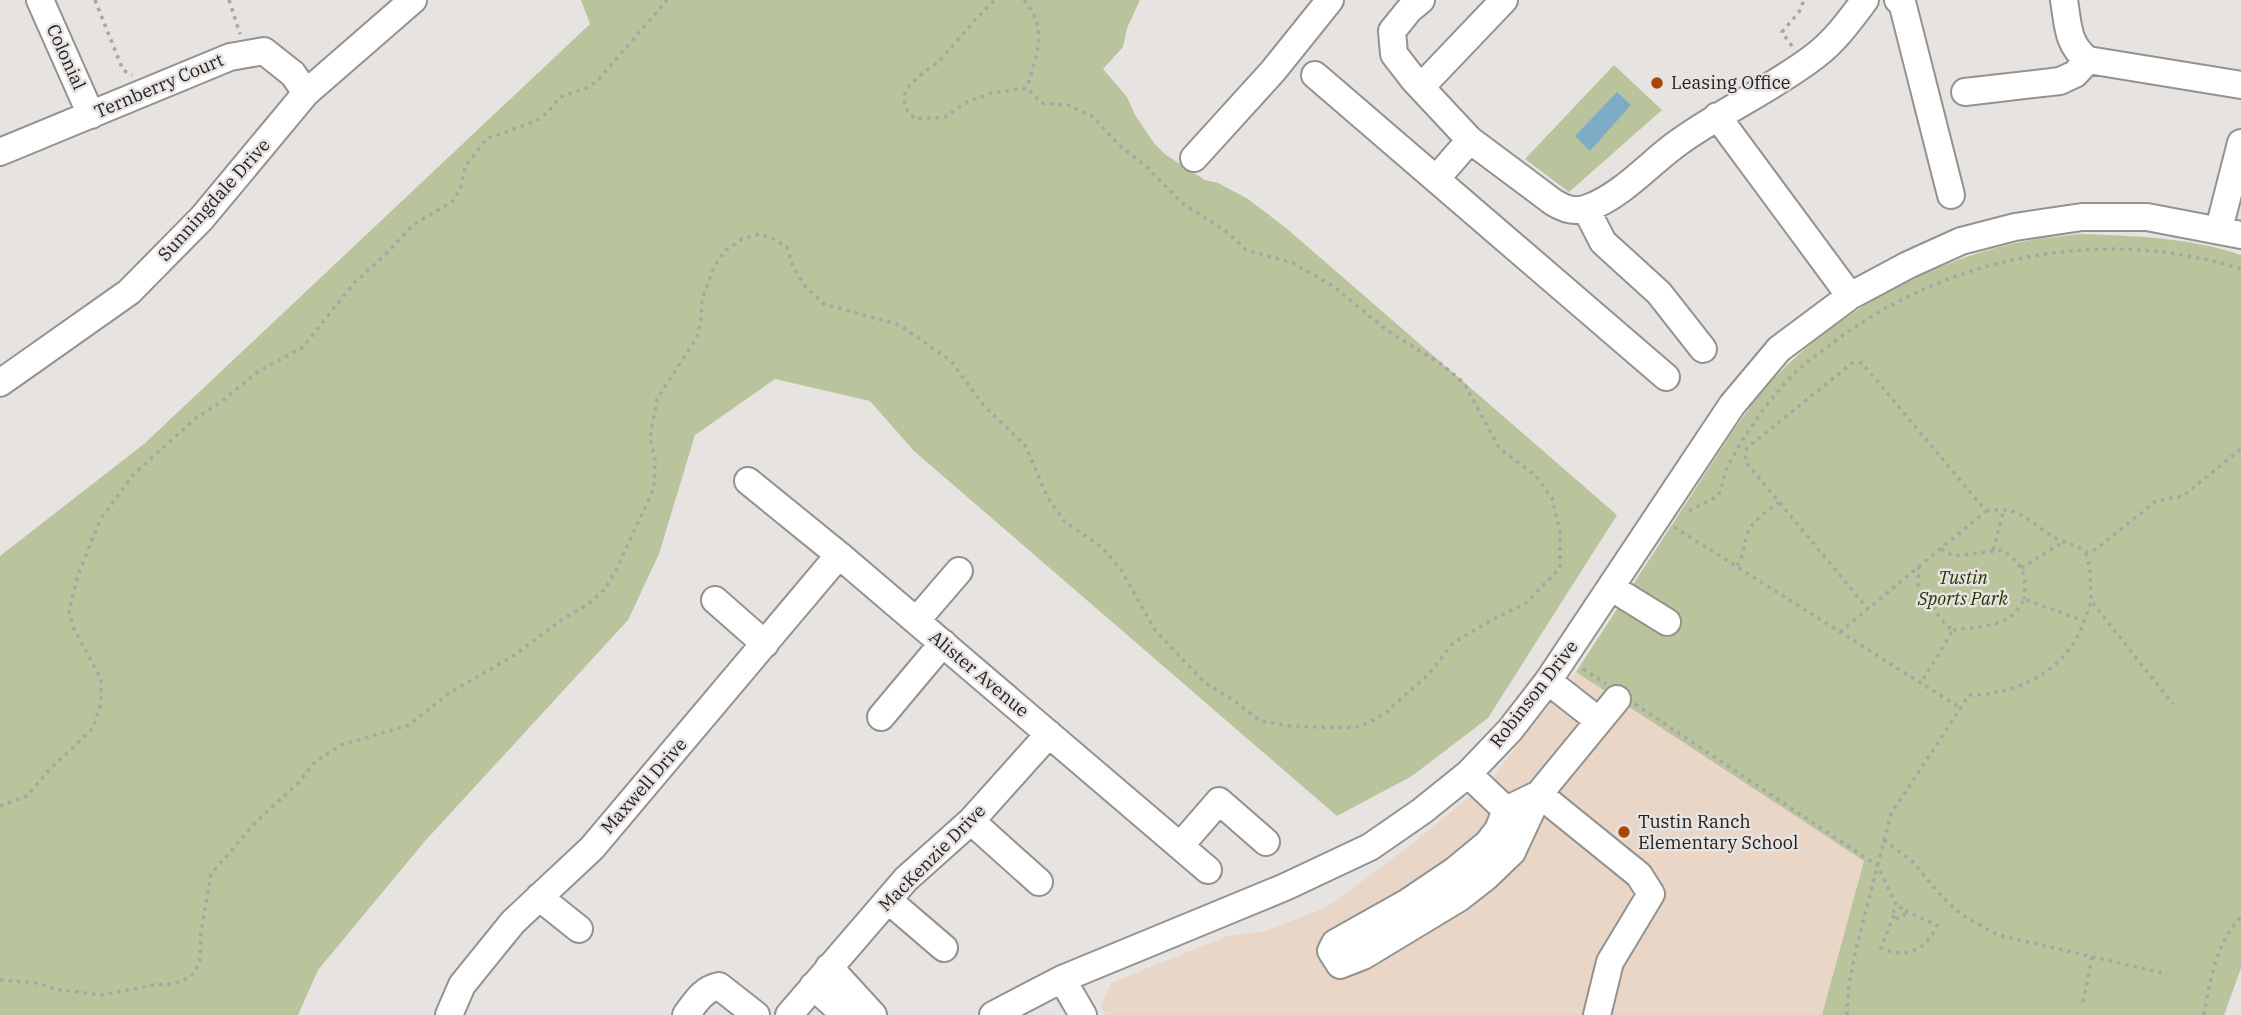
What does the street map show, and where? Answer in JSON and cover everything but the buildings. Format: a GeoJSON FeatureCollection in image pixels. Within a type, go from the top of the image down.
{"type":"FeatureCollection","features":[{"type":"Feature","properties":{"kind":"street","name":"Colonial"},"geometry":{"type":"LineString","coordinates":[[40,0],[91,115]]}},
{"type":"Feature","properties":{"kind":"street"},"geometry":{"type":"LineString","coordinates":[[1194,158],[1273,71],[1330,0]]}},
{"type":"Feature","properties":{"kind":"street"},"geometry":{"type":"LineString","coordinates":[[1421,0],[1392,31],[1394,54],[1471,140],[1567,210],[1586,209],[1612,195],[1717,116],[1816,55],[1838,36],[1865,0]]}},
{"type":"Feature","properties":{"kind":"street"},"geometry":{"type":"LineString","coordinates":[[1420,86],[1504,0]]}},
{"type":"Feature","properties":{"kind":"street"},"geometry":{"type":"LineString","coordinates":[[1898,0],[1902,2],[1951,195]]}},
{"type":"Feature","properties":{"kind":"street"},"geometry":{"type":"LineString","coordinates":[[2064,0],[2070,38],[2076,51],[2088,60],[2241,85]]}},
{"type":"Feature","properties":{"kind":"street","name":"Sunningdale Drive"},"geometry":{"type":"LineString","coordinates":[[0,383],[129,292],[202,218],[306,93],[400,5]]}},
{"type":"Feature","properties":{"kind":"street","name":"Ternberry Court"},"geometry":{"type":"LineString","coordinates":[[0,152],[230,57],[264,51],[293,74],[306,93]]}},
{"type":"Feature","properties":{"kind":"street"},"geometry":{"type":"LineString","coordinates":[[1965,92],[2060,81],[2075,74],[2088,60]]}},
{"type":"Feature","properties":{"kind":"street"},"geometry":{"type":"LineString","coordinates":[[1315,75],[1666,377]]}},
{"type":"Feature","properties":{"kind":"street"},"geometry":{"type":"LineString","coordinates":[[1717,116],[1850,296]]}},
{"type":"Feature","properties":{"kind":"street"},"geometry":{"type":"LineString","coordinates":[[1436,179],[1471,140]]}},
{"type":"Feature","properties":{"kind":"street"},"geometry":{"type":"LineString","coordinates":[[2230,232],[2241,142]]}},
{"type":"Feature","properties":{"kind":"street"},"geometry":{"type":"LineString","coordinates":[[1586,209],[1603,242],[1659,293],[1703,349]]}},
{"type":"Feature","properties":{"kind":"street","name":"Robinson Drive"},"geometry":{"type":"LineString","coordinates":[[993,1015],[1062,979],[1284,887],[1370,847],[1422,811],[1468,774],[1510,730],[1548,681],[1612,588],[1671,521],[1732,405],[1779,349],[1850,296],[1961,241],[2015,227],[2082,218],[2147,217],[2230,232]]}},
{"type":"Feature","properties":{"kind":"street","name":"Alister Avenue"},"geometry":{"type":"LineString","coordinates":[[748,481],[839,555],[1208,870]]}},
{"type":"Feature","properties":{"kind":"street","name":"Maxwell Drive"},"geometry":{"type":"LineString","coordinates":[[449,1015],[462,985],[513,922],[592,848],[839,555]]}},
{"type":"Feature","properties":{"kind":"street"},"geometry":{"type":"LineString","coordinates":[[916,621],[958,570]]}},
{"type":"Feature","properties":{"kind":"street"},"geometry":{"type":"LineString","coordinates":[[1612,588],[1667,622]]}},
{"type":"Feature","properties":{"kind":"street"},"geometry":{"type":"LineString","coordinates":[[715,600],[765,644]]}},
{"type":"Feature","properties":{"kind":"street"},"geometry":{"type":"LineString","coordinates":[[881,717],[943,643]]}},
{"type":"Feature","properties":{"kind":"street"},"geometry":{"type":"LineString","coordinates":[[1548,681],[1599,721]]}},
{"type":"Feature","properties":{"kind":"street"},"geometry":{"type":"LineString","coordinates":[[1539,794],[1506,810],[1498,830],[1488,843],[1454,871],[1408,902],[1335,943],[1331,951],[1340,965],[1363,956],[1459,898],[1486,877],[1512,852],[1539,794],[1620,696]]}},
{"type":"Feature","properties":{"kind":"street","name":"MacKenzie Drive"},"geometry":{"type":"LineString","coordinates":[[789,1015],[906,879],[971,821],[1049,734]]}},
{"type":"Feature","properties":{"kind":"street"},"geometry":{"type":"LineString","coordinates":[[1468,774],[1506,810]]}},
{"type":"Feature","properties":{"kind":"street"},"geometry":{"type":"LineString","coordinates":[[1539,794],[1639,875],[1651,894],[1610,962],[1597,1015]]}},
{"type":"Feature","properties":{"kind":"street"},"geometry":{"type":"LineString","coordinates":[[1180,846],[1213,795],[1266,842]]}},
{"type":"Feature","properties":{"kind":"street"},"geometry":{"type":"LineString","coordinates":[[971,821],[1039,883]]}},
{"type":"Feature","properties":{"kind":"street"},"geometry":{"type":"LineString","coordinates":[[540,897],[579,929]]}},
{"type":"Feature","properties":{"kind":"street"},"geometry":{"type":"LineString","coordinates":[[888,900],[944,948]]}},
{"type":"Feature","properties":{"kind":"street"},"geometry":{"type":"LineString","coordinates":[[821,977],[845,1015]]}},
{"type":"Feature","properties":{"kind":"street"},"geometry":{"type":"LineString","coordinates":[[821,977],[873,1015]]}},
{"type":"Feature","properties":{"kind":"street"},"geometry":{"type":"LineString","coordinates":[[1062,979],[1083,1015]]}},
{"type":"Feature","properties":{"kind":"street"},"geometry":{"type":"LineString","coordinates":[[686,1015],[700,997],[719,986],[756,1015]]}},
{"type":"Feature","properties":{"kind":"path"},"geometry":{"type":"LineString","coordinates":[[95,0],[123,70],[135,77]]}},
{"type":"Feature","properties":{"kind":"path"},"geometry":{"type":"LineString","coordinates":[[229,0],[240,34]]}},
{"type":"Feature","properties":{"kind":"path"},"geometry":{"type":"LineString","coordinates":[[0,806],[27,796],[49,770],[93,728],[101,703],[101,679],[74,629],[69,611],[77,578],[100,520],[128,482],[196,418],[256,373],[303,347],[354,283],[413,225],[453,201],[461,187],[465,167],[486,139],[536,121],[548,112],[560,97],[589,86],[600,78],[667,0]]}},
{"type":"Feature","properties":{"kind":"path"},"geometry":{"type":"LineString","coordinates":[[995,0],[937,63],[906,90],[906,111],[915,119],[945,117],[967,103],[991,93],[1027,88]]}},
{"type":"Feature","properties":{"kind":"path"},"geometry":{"type":"LineString","coordinates":[[1024,0],[1032,9],[1038,29],[1039,50],[1027,88]]}},
{"type":"Feature","properties":{"kind":"path"},"geometry":{"type":"LineString","coordinates":[[1795,51],[1782,32],[1799,12],[1804,0]]}},
{"type":"Feature","properties":{"kind":"path"},"geometry":{"type":"LineString","coordinates":[[0,980],[102,995],[173,984],[189,978],[201,959],[201,932],[211,874],[255,823],[298,783],[314,762],[341,745],[409,725],[448,694],[513,656],[564,618],[587,605],[606,588],[617,570],[654,488],[655,459],[650,438],[657,399],[697,337],[707,283],[726,250],[742,239],[760,234],[787,247],[793,267],[824,304],[900,325],[951,361],[984,406],[1026,445],[1048,498],[1065,522],[1103,548],[1120,568],[1155,630],[1204,682],[1261,721],[1291,726],[1361,726],[1383,715],[1429,674],[1453,643],[1526,603],[1560,568],[1560,531],[1552,498],[1536,476],[1499,448],[1464,383],[1441,363],[1388,331],[1333,286],[1293,262],[1246,250],[1227,232],[1182,203],[1092,116],[1068,105],[1041,103],[1027,88]]}},
{"type":"Feature","properties":{"kind":"path"},"geometry":{"type":"LineString","coordinates":[[1687,511],[1718,496],[1728,466],[1770,403],[1800,368],[1882,308],[1920,289],[2020,258],[2099,248],[2210,259],[2241,269]]}},
{"type":"Feature","properties":{"kind":"path"},"geometry":{"type":"LineString","coordinates":[[1868,609],[1745,461],[1747,448],[1852,363],[1862,363],[1986,511]]}},
{"type":"Feature","properties":{"kind":"path"},"geometry":{"type":"LineString","coordinates":[[2086,552],[2096,549],[2156,500],[2183,496],[2241,449]]}},
{"type":"Feature","properties":{"kind":"path"},"geometry":{"type":"LineString","coordinates":[[1737,566],[1744,555],[1749,531],[1754,523],[1779,502]]}},
{"type":"Feature","properties":{"kind":"path"},"geometry":{"type":"LineString","coordinates":[[1993,550],[2004,509]]}},
{"type":"Feature","properties":{"kind":"path"},"geometry":{"type":"LineString","coordinates":[[1840,632],[1986,511],[2015,511],[2030,518],[2063,542],[2076,544],[2086,552],[2091,601],[2070,647],[2052,667],[2024,684],[2001,692],[1969,695],[1891,814],[1856,949],[1849,984],[1847,1015]]}},
{"type":"Feature","properties":{"kind":"path"},"geometry":{"type":"LineString","coordinates":[[1671,521],[1962,709]]}},
{"type":"Feature","properties":{"kind":"path"},"geometry":{"type":"LineString","coordinates":[[2021,568],[2063,542]]}},
{"type":"Feature","properties":{"kind":"path"},"geometry":{"type":"LineString","coordinates":[[1919,566],[1920,593],[1929,592],[1942,622],[1953,630],[1989,627],[2020,608],[2026,579],[2017,561],[2003,550],[1954,556],[1941,549]]}},
{"type":"Feature","properties":{"kind":"path"},"geometry":{"type":"LineString","coordinates":[[2024,599],[2084,621]]}},
{"type":"Feature","properties":{"kind":"path"},"geometry":{"type":"LineString","coordinates":[[2091,601],[2173,704]]}},
{"type":"Feature","properties":{"kind":"path"},"geometry":{"type":"LineString","coordinates":[[1920,683],[1953,630]]}},
{"type":"Feature","properties":{"kind":"path"},"geometry":{"type":"LineString","coordinates":[[1565,657],[1878,866],[1898,907],[1937,925],[1933,936],[1915,951],[1892,953],[1881,948],[1898,907]]}},
{"type":"Feature","properties":{"kind":"path"},"geometry":{"type":"LineString","coordinates":[[1884,840],[1913,862],[1943,898],[1980,926],[2019,941],[2167,974]]}},
{"type":"Feature","properties":{"kind":"path"},"geometry":{"type":"LineString","coordinates":[[1894,915],[1902,918],[1905,911]]}},
{"type":"Feature","properties":{"kind":"path"},"geometry":{"type":"LineString","coordinates":[[2204,1015],[2214,966],[2224,941],[2241,917]]}},
{"type":"Feature","properties":{"kind":"path"},"geometry":{"type":"LineString","coordinates":[[2083,1003],[2092,957]]}},
{"type":"Feature","properties":{"kind":"shaded area","name":"Tustin Ranch Elementary School"},"geometry":{"type":"Polygon","coordinates":[[[1576,672],[1864,861],[1822,1015],[1106,1015],[1101,1006],[1111,983],[1228,936],[1266,931],[1327,907],[1411,845],[1492,778],[1576,672]]]}},
{"type":"Feature","properties":{"kind":"green space"},"geometry":{"type":"Polygon","coordinates":[[[581,0],[1140,0],[1127,28],[1123,47],[1103,69],[1127,97],[1135,115],[1154,143],[1166,155],[1205,180],[1218,183],[1248,199],[1286,228],[1617,515],[1488,718],[1412,776],[1337,816],[914,451],[870,401],[775,379],[695,435],[659,554],[628,620],[425,841],[318,970],[298,1015],[0,1015],[0,556],[144,444],[590,24],[581,0]]]}},
{"type":"Feature","properties":{"kind":"green space"},"geometry":{"type":"Polygon","coordinates":[[[1614,65],[1662,110],[1569,192],[1525,159],[1614,65]]]}},
{"type":"Feature","properties":{"kind":"green space","name":"Tustin Sports Park"},"geometry":{"type":"Polygon","coordinates":[[[2079,234],[2181,241],[2241,255],[2241,968],[2224,1015],[1822,1015],[1864,861],[1576,672],[1745,414],[1783,369],[1812,343],[1877,298],[1949,264],[2021,242],[2079,234]]]}},
{"type":"Feature","properties":{"kind":"water"},"geometry":{"type":"Polygon","coordinates":[[[1617,92],[1631,105],[1590,151],[1575,136],[1617,92]]]}},
{"type":"Feature","properties":{"kind":"place","name":"Leasing Office"},"geometry":{"type":"Point","coordinates":[1657,83]}},
{"type":"Feature","properties":{"kind":"place","name":"Tustin Ranch Elementary School"},"geometry":{"type":"Point","coordinates":[1624,832]}}]}
